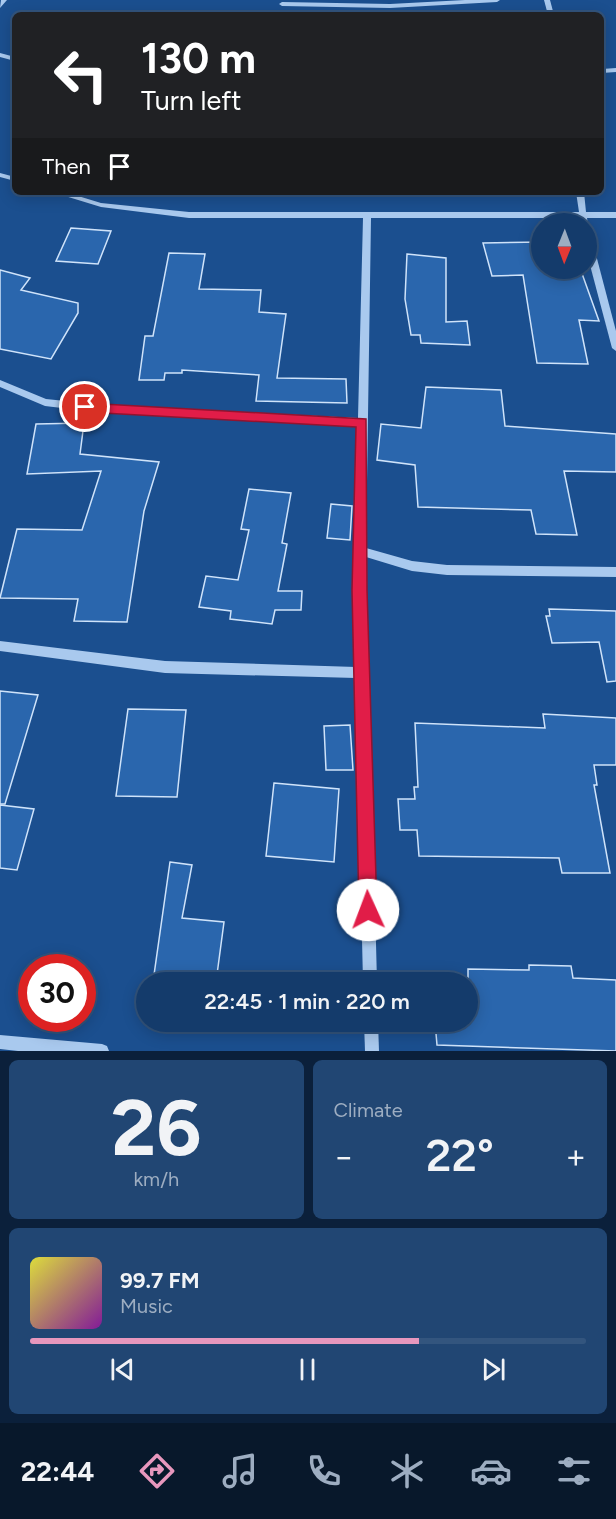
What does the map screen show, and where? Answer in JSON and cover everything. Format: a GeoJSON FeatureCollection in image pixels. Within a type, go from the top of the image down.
{"type":"FeatureCollection","features":[{"type":"Feature","properties":{"kind":"street"},"geometry":{"type":"LineString","coordinates":[[0,6],[4,0]]}},
{"type":"Feature","properties":{"kind":"street"},"geometry":{"type":"LineString","coordinates":[[282,4],[390,6],[497,0]]}},
{"type":"Feature","properties":{"kind":"street"},"geometry":{"type":"LineString","coordinates":[[66,195],[101,205],[189,215],[531,214]]}},
{"type":"Feature","properties":{"kind":"street"},"geometry":{"type":"LineString","coordinates":[[580,195],[582,213]]}},
{"type":"Feature","properties":{"kind":"street"},"geometry":{"type":"LineString","coordinates":[[367,214],[360,551],[361,673],[370,972]]}},
{"type":"Feature","properties":{"kind":"street"},"geometry":{"type":"LineString","coordinates":[[597,214],[616,215]]}},
{"type":"Feature","properties":{"kind":"street"},"geometry":{"type":"LineString","coordinates":[[597,275],[616,348]]}},
{"type":"Feature","properties":{"kind":"street"},"geometry":{"type":"LineString","coordinates":[[0,383],[45,402],[104,410],[362,422]]}},
{"type":"Feature","properties":{"kind":"street"},"geometry":{"type":"LineString","coordinates":[[360,551],[412,566],[447,570],[616,572]]}},
{"type":"Feature","properties":{"kind":"street"},"geometry":{"type":"LineString","coordinates":[[0,645],[165,667],[361,673]]}},
{"type":"Feature","properties":{"kind":"street"},"geometry":{"type":"LineString","coordinates":[[371,1032],[372,1051]]}},
{"type":"Feature","properties":{"kind":"street"},"geometry":{"type":"LineString","coordinates":[[0,1042],[102,1051]]}},
{"type":"Feature","properties":{"kind":"building"},"geometry":{"type":"Polygon","coordinates":[[[71,228],[111,231],[98,264],[56,261],[71,228]]]}},
{"type":"Feature","properties":{"kind":"building"},"geometry":{"type":"Polygon","coordinates":[[[531,242],[531,279],[584,279],[599,321],[579,320],[588,364],[537,363],[523,275],[492,276],[483,243],[531,242]]]}},
{"type":"Feature","properties":{"kind":"building"},"geometry":{"type":"Polygon","coordinates":[[[169,253],[205,254],[199,289],[261,290],[259,312],[286,314],[277,378],[346,379],[347,403],[256,401],[259,375],[182,370],[182,373],[165,373],[164,380],[139,380],[145,336],[153,336],[169,253]]]}},
{"type":"Feature","properties":{"kind":"building"},"geometry":{"type":"Polygon","coordinates":[[[407,254],[446,258],[446,322],[467,321],[470,345],[421,343],[420,335],[411,335],[405,299],[407,254]]]}},
{"type":"Feature","properties":{"kind":"building"},"geometry":{"type":"Polygon","coordinates":[[[0,270],[30,278],[21,290],[78,303],[78,313],[51,359],[0,349],[0,270]]]}},
{"type":"Feature","properties":{"kind":"building"},"geometry":{"type":"Polygon","coordinates":[[[426,387],[501,390],[505,426],[616,434],[616,472],[564,471],[577,535],[536,534],[531,510],[418,507],[415,465],[377,460],[381,424],[421,428],[426,387]]]}},
{"type":"Feature","properties":{"kind":"building"},"geometry":{"type":"Polygon","coordinates":[[[84,423],[80,454],[159,462],[144,511],[127,622],[74,621],[78,599],[0,598],[17,529],[82,530],[101,471],[27,474],[36,424],[84,423]]]}},
{"type":"Feature","properties":{"kind":"building"},"geometry":{"type":"Polygon","coordinates":[[[249,489],[291,493],[282,543],[287,544],[278,591],[302,591],[301,610],[275,610],[272,624],[230,619],[231,611],[199,607],[206,576],[238,580],[249,530],[241,529],[249,489]]]}},
{"type":"Feature","properties":{"kind":"building"},"geometry":{"type":"Polygon","coordinates":[[[331,504],[352,506],[350,540],[327,538],[331,504]]]}},
{"type":"Feature","properties":{"kind":"building"},"geometry":{"type":"Polygon","coordinates":[[[549,609],[616,611],[616,681],[607,682],[599,642],[552,643],[546,616],[550,616],[549,609]]]}},
{"type":"Feature","properties":{"kind":"building"},"geometry":{"type":"Polygon","coordinates":[[[0,691],[38,695],[5,804],[0,804],[0,691]]]}},
{"type":"Feature","properties":{"kind":"building"},"geometry":{"type":"Polygon","coordinates":[[[128,709],[186,710],[177,797],[116,796],[128,709]]]}},
{"type":"Feature","properties":{"kind":"building"},"geometry":{"type":"Polygon","coordinates":[[[543,714],[616,718],[616,765],[594,765],[597,785],[594,785],[610,873],[562,873],[559,858],[419,856],[417,830],[400,830],[398,799],[415,799],[414,787],[418,787],[415,723],[545,728],[543,714]]]}},
{"type":"Feature","properties":{"kind":"building"},"geometry":{"type":"Polygon","coordinates":[[[350,725],[353,770],[326,770],[324,726],[350,725]]]}},
{"type":"Feature","properties":{"kind":"building"},"geometry":{"type":"Polygon","coordinates":[[[274,783],[339,789],[334,862],[266,856],[274,783]]]}},
{"type":"Feature","properties":{"kind":"building"},"geometry":{"type":"Polygon","coordinates":[[[0,805],[34,809],[17,870],[0,868],[0,805]]]}},
{"type":"Feature","properties":{"kind":"building"},"geometry":{"type":"Polygon","coordinates":[[[170,862],[192,865],[182,918],[224,922],[217,972],[154,972],[170,862]]]}},
{"type":"Feature","properties":{"kind":"building"},"geometry":{"type":"Polygon","coordinates":[[[529,965],[571,966],[573,978],[616,980],[616,1051],[437,1045],[436,1032],[478,1032],[478,972],[468,972],[468,969],[529,970],[529,965]]]}},
{"type":"Feature","properties":{"kind":"route"},"geometry":{"type":"LineString","coordinates":[[85,407],[104,410],[362,422],[361,673],[368,910]]}}]}
